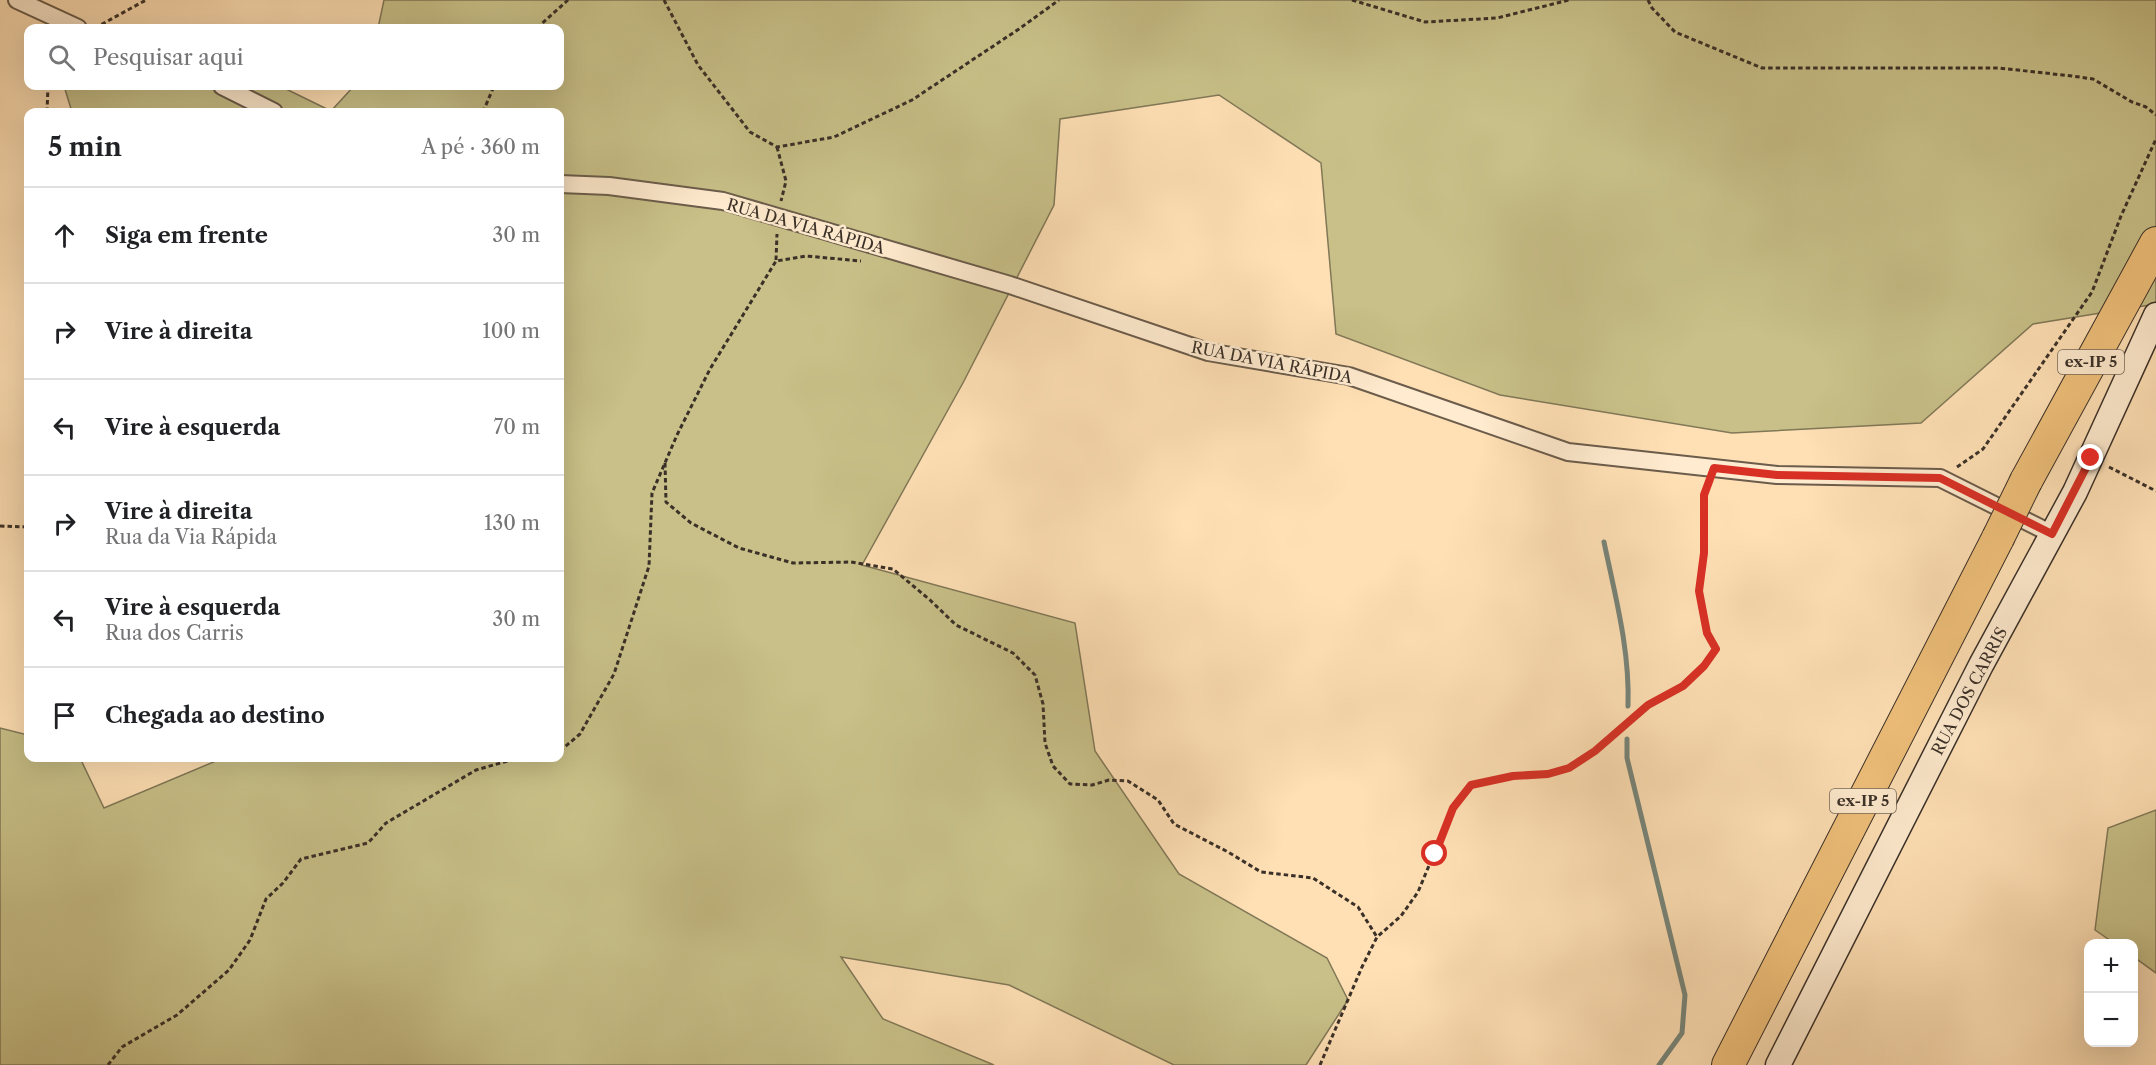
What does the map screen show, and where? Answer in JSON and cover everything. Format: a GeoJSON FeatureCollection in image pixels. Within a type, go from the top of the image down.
{"type":"FeatureCollection","features":[{"type":"Feature","properties":{"kind":"highway","name":"ex-IP 5"},"geometry":{"type":"LineString","coordinates":[[1728,1065],[2026,481],[2156,243]]}},
{"type":"Feature","properties":{"kind":"street"},"geometry":{"type":"LineString","coordinates":[[17,0],[69,24]]}},
{"type":"Feature","properties":{"kind":"street"},"geometry":{"type":"LineString","coordinates":[[230,90],[266,108]]}},
{"type":"Feature","properties":{"kind":"street","name":"RUA DA VIA RÁPIDA"},"geometry":{"type":"LineString","coordinates":[[564,184],[609,186],[723,201],[1010,285],[1208,352],[1349,376],[1568,452],[1777,475],[1940,478],[2052,534]]}},
{"type":"Feature","properties":{"kind":"street","name":"RUA DOS CARRIS"},"geometry":{"type":"LineString","coordinates":[[1778,1065],[1976,675],[2091,458],[2156,315]]}},
{"type":"Feature","properties":{"kind":"path"},"geometry":{"type":"LineString","coordinates":[[102,24],[146,0]]}},
{"type":"Feature","properties":{"kind":"path"},"geometry":{"type":"LineString","coordinates":[[541,24],[568,0]]}},
{"type":"Feature","properties":{"kind":"path"},"geometry":{"type":"LineString","coordinates":[[664,0],[698,65],[750,132],[777,147],[834,137],[912,100],[1059,0]]}},
{"type":"Feature","properties":{"kind":"path"},"geometry":{"type":"LineString","coordinates":[[1352,0],[1425,22],[1497,18],[1569,0]]}},
{"type":"Feature","properties":{"kind":"path"},"geometry":{"type":"LineString","coordinates":[[1648,0],[1652,8],[1675,32],[1762,68],[1999,68],[2082,77],[2093,79],[2132,102],[2146,107],[2156,115]]}},
{"type":"Feature","properties":{"kind":"path"},"geometry":{"type":"LineString","coordinates":[[47,108],[48,90]]}},
{"type":"Feature","properties":{"kind":"path"},"geometry":{"type":"LineString","coordinates":[[485,108],[492,90]]}},
{"type":"Feature","properties":{"kind":"path"},"geometry":{"type":"LineString","coordinates":[[1940,478],[1983,450],[2092,292],[2121,216],[2156,140]]}},
{"type":"Feature","properties":{"kind":"path"},"geometry":{"type":"LineString","coordinates":[[564,748],[580,734],[614,674],[649,567],[652,494],[665,463],[710,369],[776,261],[777,217],[786,181],[777,147]]}},
{"type":"Feature","properties":{"kind":"path"},"geometry":{"type":"LineString","coordinates":[[776,261],[806,256],[864,261]]}},
{"type":"Feature","properties":{"kind":"path"},"geometry":{"type":"LineString","coordinates":[[2091,458],[2156,491]]}},
{"type":"Feature","properties":{"kind":"path"},"geometry":{"type":"LineString","coordinates":[[665,463],[666,502],[691,523],[739,548],[793,563],[851,562],[893,569],[930,600],[956,626],[1013,653],[1035,675],[1043,704],[1045,742],[1053,766],[1070,784],[1092,785],[1109,780],[1128,781],[1158,800],[1174,824],[1261,872],[1314,878],[1358,907],[1377,937]]}},
{"type":"Feature","properties":{"kind":"path"},"geometry":{"type":"LineString","coordinates":[[1320,1065],[1377,937],[1401,916],[1418,892],[1453,808],[1471,785],[1513,776],[1548,774],[1569,768],[1595,751],[1648,705],[1683,686],[1704,666],[1716,649],[1707,633],[1699,591],[1704,553],[1704,495],[1714,468]]}},
{"type":"Feature","properties":{"kind":"path"},"geometry":{"type":"LineString","coordinates":[[0,526],[24,527]]}},
{"type":"Feature","properties":{"kind":"path"},"geometry":{"type":"LineString","coordinates":[[108,1065],[122,1047],[177,1015],[229,970],[250,940],[266,899],[283,883],[301,859],[368,843],[386,823],[476,770],[504,762]]}},
{"type":"Feature","properties":{"kind":"shaded area"},"geometry":{"type":"Polygon","coordinates":[[[384,0],[2156,0],[2156,304],[2033,324],[1921,423],[1732,433],[1500,395],[1336,334],[1321,163],[1219,95],[1060,119],[1054,205],[964,381],[862,565],[1075,623],[1095,751],[1179,874],[1327,958],[1348,1000],[1306,1065],[1174,1065],[1009,985],[841,957],[883,1019],[994,1065],[0,1065],[0,728],[24,734],[24,762],[82,762],[104,808],[213,762],[564,762],[564,108],[334,108],[350,90],[564,90],[564,24],[379,24],[384,0]]]}},
{"type":"Feature","properties":{"kind":"shaded area"},"geometry":{"type":"Polygon","coordinates":[[[65,90],[288,90],[325,108],[71,108],[65,90]]]}},
{"type":"Feature","properties":{"kind":"shaded area"},"geometry":{"type":"Polygon","coordinates":[[[2156,810],[2156,973],[2138,960],[2138,939],[2108,939],[2095,930],[2108,828],[2156,810]]]}},
{"type":"Feature","properties":{"kind":"waterway"},"geometry":{"type":"LineString","coordinates":[[1604,542],[1624,643],[1628,706]]}},
{"type":"Feature","properties":{"kind":"waterway"},"geometry":{"type":"LineString","coordinates":[[1627,739],[1627,758],[1685,995],[1682,1033],[1659,1065]]}},
{"type":"Feature","properties":{"kind":"route"},"geometry":{"type":"LineString","coordinates":[[1435,854],[1453,808],[1471,785],[1513,776],[1548,774],[1569,768],[1595,751],[1648,705],[1683,686],[1704,666],[1716,649],[1707,633],[1699,591],[1704,553],[1704,495],[1714,468],[1777,475],[1940,478],[2052,534],[2091,458]]}}]}
